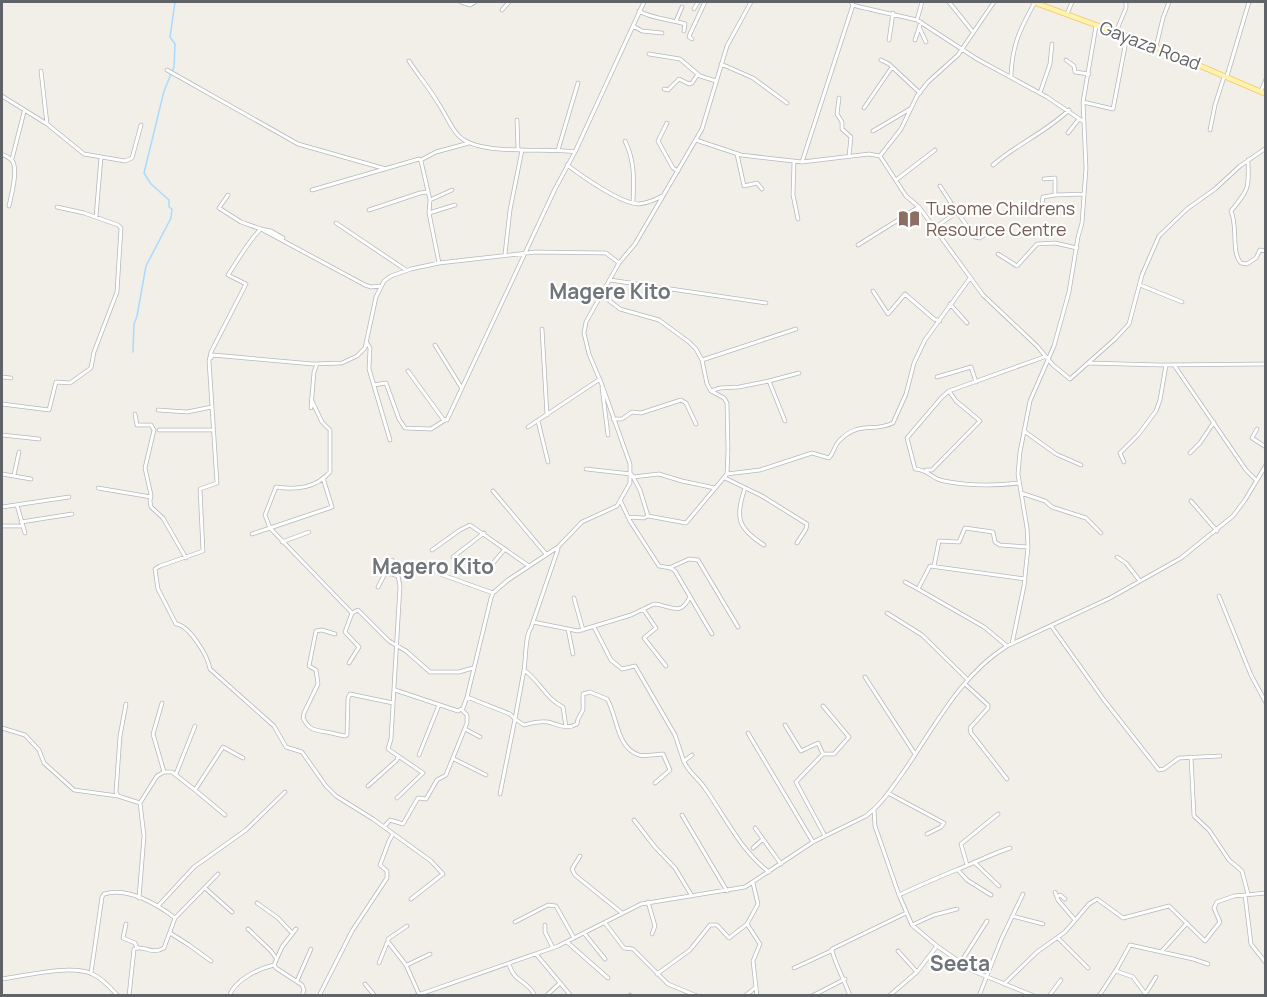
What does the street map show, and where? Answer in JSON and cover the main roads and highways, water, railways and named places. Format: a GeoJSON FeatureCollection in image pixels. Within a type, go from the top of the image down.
{"type":"FeatureCollection","features":[{"type":"Feature","properties":{"kind":"main road","name":"Gayaza Road"},"geometry":{"type":"LineString","coordinates":[[1034,2],[1046,4],[1096,26],[1155,47],[1263,93]]}},
{"type":"Feature","properties":{"kind":"waterway"},"geometry":{"type":"LineString","coordinates":[[133,352],[134,324],[146,266],[171,218],[172,209],[169,207],[169,200],[151,184],[144,173],[164,91],[174,67],[175,44],[170,37],[175,2]]}},
{"type":"Feature","properties":{"kind":"place","name":"Tusome Childrens Resource Centre"},"geometry":{"type":"Point","coordinates":[909,219]}},
{"type":"Feature","properties":{"kind":"district","name":"Magere Kito"},"geometry":{"type":"Point","coordinates":[610,292]}},
{"type":"Feature","properties":{"kind":"district","name":"Magero Kito"},"geometry":{"type":"Point","coordinates":[433,567]}},
{"type":"Feature","properties":{"kind":"district","name":"Seeta"},"geometry":{"type":"Point","coordinates":[960,964]}}]}
